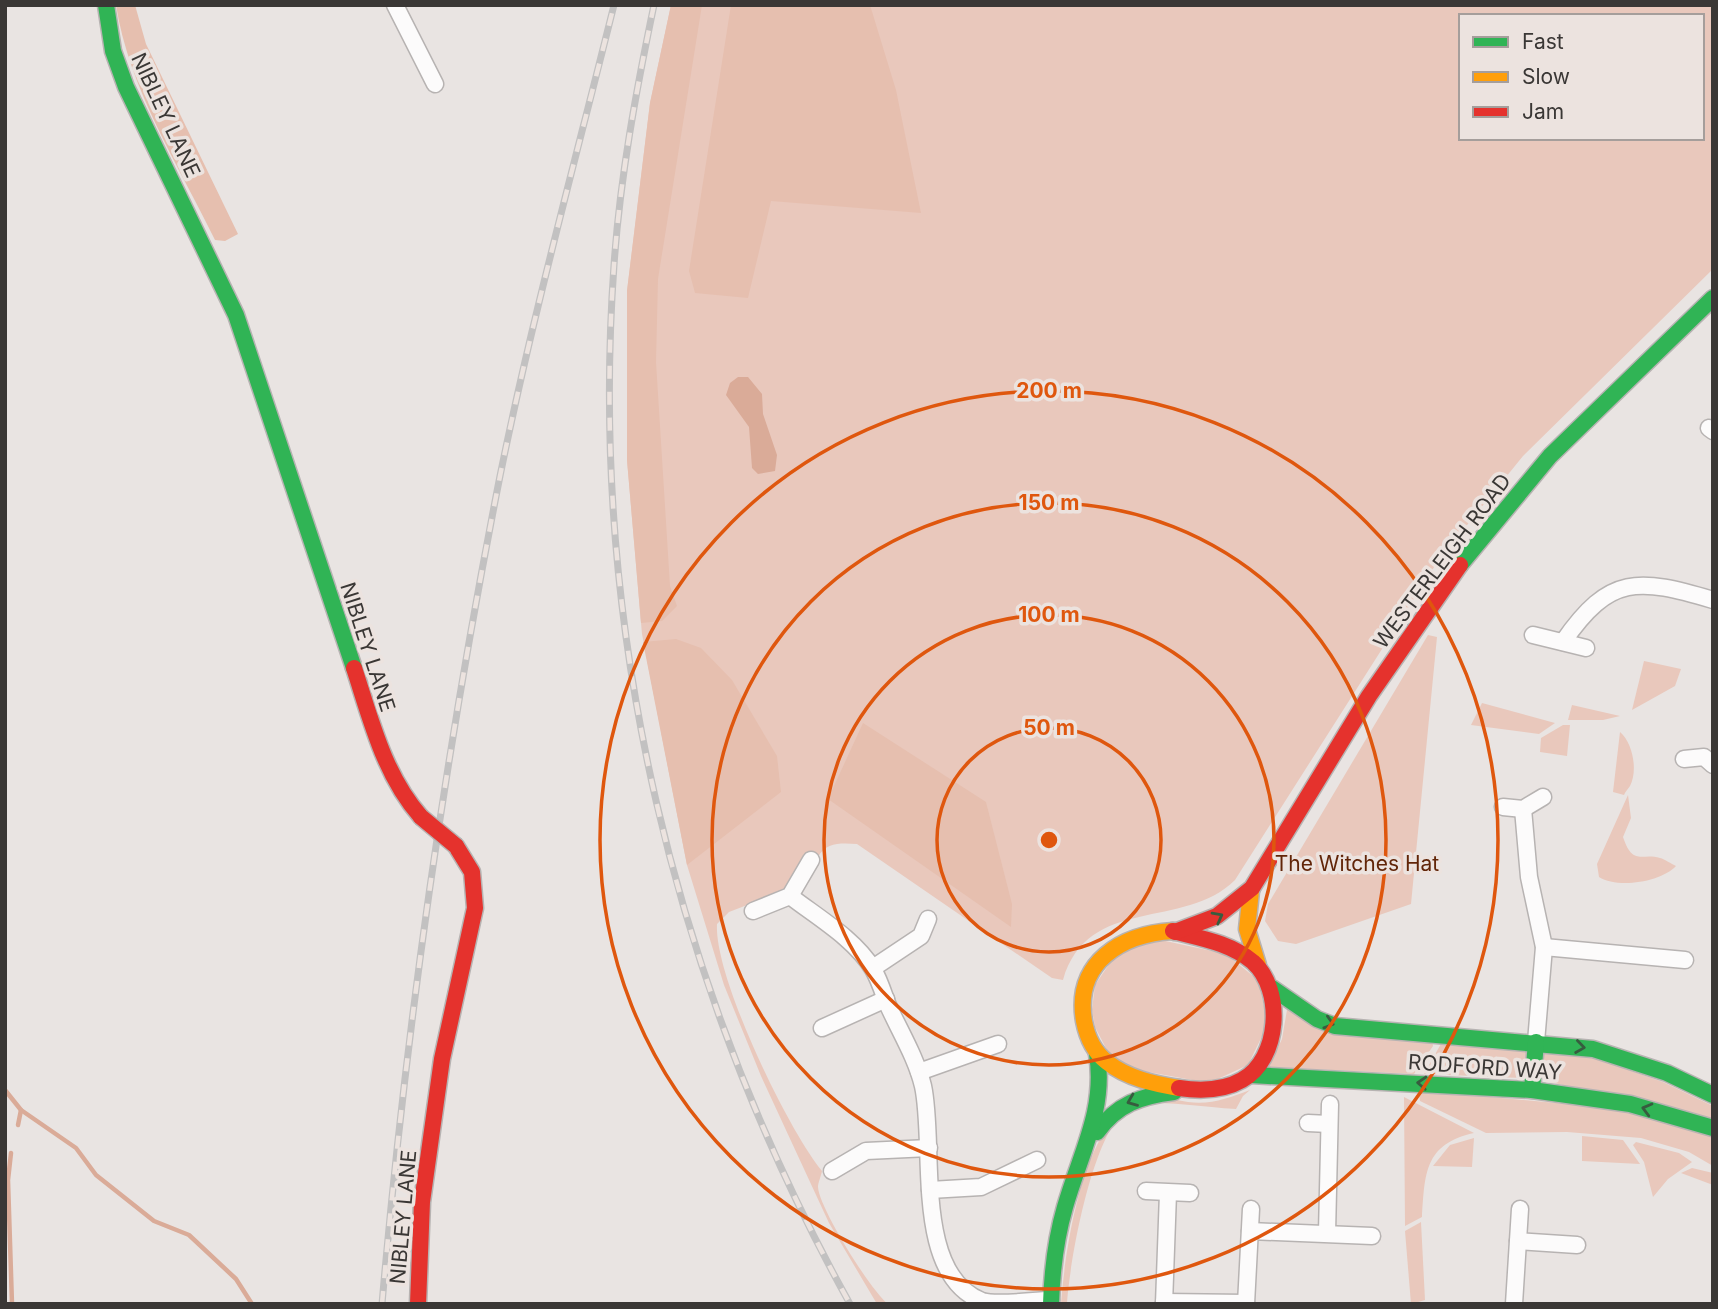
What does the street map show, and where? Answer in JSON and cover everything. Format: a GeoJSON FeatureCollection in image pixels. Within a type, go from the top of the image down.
{"type":"FeatureCollection","features":[{"type":"Feature","properties":{"kind":"street","name":"NIBLEY LANE"},"geometry":{"type":"LineString","coordinates":[[106,5],[113,51],[126,87],[236,315],[382,754],[404,798],[421,817],[456,846],[472,872],[475,908],[442,1059],[422,1202],[418,1304]]}},
{"type":"Feature","properties":{"kind":"street"},"geometry":{"type":"LineString","coordinates":[[395,5],[435,84]]}},
{"type":"Feature","properties":{"kind":"street","name":"WESTERLEIGH ROAD"},"geometry":{"type":"LineString","coordinates":[[1175,932],[1217,919],[1234,907],[1252,888],[1380,679],[1502,511],[1554,455],[1713,298]]}},
{"type":"Feature","properties":{"kind":"street"},"geometry":{"type":"LineString","coordinates":[[1563,642],[1591,605],[1602,596],[1627,587],[1660,586],[1713,600]]}},
{"type":"Feature","properties":{"kind":"street"},"geometry":{"type":"LineString","coordinates":[[1532,635],[1586,648]]}},
{"type":"Feature","properties":{"kind":"street"},"geometry":{"type":"LineString","coordinates":[[1684,759],[1710,757]]}},
{"type":"Feature","properties":{"kind":"street"},"geometry":{"type":"LineString","coordinates":[[1503,807],[1523,809],[1543,797]]}},
{"type":"Feature","properties":{"kind":"street"},"geometry":{"type":"LineString","coordinates":[[1523,809],[1529,877],[1544,947],[1532,1090]]}},
{"type":"Feature","properties":{"kind":"street"},"geometry":{"type":"LineString","coordinates":[[753,911],[790,896],[811,860]]}},
{"type":"Feature","properties":{"kind":"street","name":"WESTERLEIGH ROAD"},"geometry":{"type":"LineString","coordinates":[[1252,888],[1246,911],[1245,931],[1259,968]]}},
{"type":"Feature","properties":{"kind":"street"},"geometry":{"type":"LineString","coordinates":[[790,896],[842,936],[873,968],[919,1072],[929,1148],[933,1226],[945,1262],[959,1283],[982,1302],[1051,1302],[1061,1218],[1091,1140],[1101,1089],[1097,1054],[1083,1019],[1081,999],[1088,974],[1104,953],[1127,938],[1146,933],[1175,932],[1228,946],[1259,968],[1272,988],[1272,1039],[1264,1058],[1251,1075],[1220,1089],[1136,1098],[1118,1106],[1106,1117],[1091,1140]]}},
{"type":"Feature","properties":{"kind":"street"},"geometry":{"type":"LineString","coordinates":[[873,968],[921,936],[928,919]]}},
{"type":"Feature","properties":{"kind":"street"},"geometry":{"type":"LineString","coordinates":[[1544,947],[1685,960]]}},
{"type":"Feature","properties":{"kind":"street","name":"RODFORD WAY"},"geometry":{"type":"LineString","coordinates":[[1272,988],[1317,1019],[1335,1026],[1593,1049],[1623,1057],[1713,1095]]}},
{"type":"Feature","properties":{"kind":"street"},"geometry":{"type":"LineString","coordinates":[[821,1028],[886,999]]}},
{"type":"Feature","properties":{"kind":"street"},"geometry":{"type":"LineString","coordinates":[[919,1072],[998,1044]]}},
{"type":"Feature","properties":{"kind":"street"},"geometry":{"type":"LineString","coordinates":[[1097,1054],[1120,1072],[1189,1091]]}},
{"type":"Feature","properties":{"kind":"street","name":"RODFORD WAY"},"geometry":{"type":"LineString","coordinates":[[1251,1075],[1532,1090],[1630,1104],[1713,1128]]}},
{"type":"Feature","properties":{"kind":"street"},"geometry":{"type":"LineString","coordinates":[[1327,1233],[1330,1104]]}},
{"type":"Feature","properties":{"kind":"street"},"geometry":{"type":"LineString","coordinates":[[1308,1124],[1329,1124]]}},
{"type":"Feature","properties":{"kind":"street"},"geometry":{"type":"LineString","coordinates":[[832,1171],[866,1152],[929,1148]]}},
{"type":"Feature","properties":{"kind":"street"},"geometry":{"type":"LineString","coordinates":[[930,1190],[981,1187],[1037,1160]]}},
{"type":"Feature","properties":{"kind":"street"},"geometry":{"type":"LineString","coordinates":[[1146,1191],[1190,1194]]}},
{"type":"Feature","properties":{"kind":"street"},"geometry":{"type":"LineString","coordinates":[[1168,1193],[1164,1303],[1246,1303],[1251,1209]]}},
{"type":"Feature","properties":{"kind":"street"},"geometry":{"type":"LineString","coordinates":[[1514,1304],[1520,1209]]}},
{"type":"Feature","properties":{"kind":"street"},"geometry":{"type":"LineString","coordinates":[[1250,1231],[1372,1236]]}},
{"type":"Feature","properties":{"kind":"street"},"geometry":{"type":"LineString","coordinates":[[1518,1241],[1577,1245]]}},
{"type":"Feature","properties":{"kind":"green space"},"geometry":{"type":"Polygon","coordinates":[[[671,5],[1713,5],[1713,269],[1523,456],[1438,561],[1235,880],[1214,895],[1190,905],[1115,924],[1093,935],[1075,953],[1063,980],[1052,978],[857,844],[830,846],[818,857],[804,854],[786,890],[729,912],[717,924],[719,948],[740,1015],[773,1089],[822,1171],[818,1187],[827,1212],[859,1267],[888,1304],[877,1304],[829,1223],[761,1076],[724,985],[687,865],[642,634],[627,460],[627,291],[650,103],[671,5]]]}},
{"type":"Feature","properties":{"kind":"green space","name":"The Witches Hat"},"geometry":{"type":"Polygon","coordinates":[[[1428,635],[1437,637],[1411,904],[1296,944],[1278,941],[1265,921],[1268,904],[1428,635]]]}},
{"type":"Feature","properties":{"kind":"green space"},"geometry":{"type":"Polygon","coordinates":[[[1644,661],[1681,669],[1675,686],[1632,710],[1644,661]]]}},
{"type":"Feature","properties":{"kind":"green space"},"geometry":{"type":"Polygon","coordinates":[[[1482,703],[1555,723],[1539,734],[1471,725],[1482,703]]]}},
{"type":"Feature","properties":{"kind":"green space"},"geometry":{"type":"Polygon","coordinates":[[[1572,705],[1620,716],[1603,720],[1568,720],[1572,705]]]}},
{"type":"Feature","properties":{"kind":"green space"},"geometry":{"type":"Polygon","coordinates":[[[1563,725],[1570,725],[1567,756],[1540,752],[1541,738],[1563,725]]]}},
{"type":"Feature","properties":{"kind":"green space"},"geometry":{"type":"Polygon","coordinates":[[[1620,732],[1631,750],[1634,765],[1630,786],[1624,795],[1613,792],[1620,732]]]}},
{"type":"Feature","properties":{"kind":"green space"},"geometry":{"type":"Polygon","coordinates":[[[1628,795],[1631,818],[1623,837],[1630,852],[1638,856],[1662,859],[1676,866],[1650,880],[1617,883],[1599,877],[1597,864],[1628,795]]]}},
{"type":"Feature","properties":{"kind":"green space"},"geometry":{"type":"Polygon","coordinates":[[[1156,939],[1226,954],[1258,980],[1268,1024],[1248,1065],[1209,1083],[1137,1070],[1109,1054],[1095,1027],[1092,1010],[1095,985],[1116,954],[1156,939]]]}},
{"type":"Feature","properties":{"kind":"green space"},"geometry":{"type":"Polygon","coordinates":[[[1287,1010],[1432,1041],[1433,1046],[1414,1074],[1269,1067],[1282,1039],[1287,1010]]]}},
{"type":"Feature","properties":{"kind":"green space"},"geometry":{"type":"Polygon","coordinates":[[[1442,1042],[1526,1047],[1525,1075],[1521,1078],[1424,1074],[1442,1042]]]}},
{"type":"Feature","properties":{"kind":"green space"},"geometry":{"type":"Polygon","coordinates":[[[1543,1054],[1591,1057],[1663,1082],[1713,1106],[1713,1120],[1550,1082],[1542,1076],[1543,1054]]]}},
{"type":"Feature","properties":{"kind":"green space"},"geometry":{"type":"Polygon","coordinates":[[[1250,1090],[1236,1109],[1143,1103],[1134,1105],[1120,1116],[1107,1136],[1096,1163],[1079,1227],[1067,1304],[1061,1304],[1073,1219],[1093,1154],[1107,1127],[1125,1107],[1146,1097],[1157,1096],[1204,1103],[1250,1090]]]}},
{"type":"Feature","properties":{"kind":"green space"},"geometry":{"type":"Polygon","coordinates":[[[1425,1091],[1622,1109],[1713,1136],[1713,1166],[1689,1152],[1641,1138],[1567,1132],[1486,1133],[1420,1101],[1419,1095],[1425,1091]]]}},
{"type":"Feature","properties":{"kind":"green space"},"geometry":{"type":"Polygon","coordinates":[[[1404,1097],[1474,1133],[1458,1138],[1436,1153],[1430,1163],[1424,1187],[1422,1217],[1405,1226],[1404,1097]]]}},
{"type":"Feature","properties":{"kind":"green space"},"geometry":{"type":"Polygon","coordinates":[[[1582,1136],[1623,1140],[1640,1164],[1582,1161],[1582,1136]]]}},
{"type":"Feature","properties":{"kind":"green space"},"geometry":{"type":"Polygon","coordinates":[[[1474,1138],[1472,1167],[1433,1166],[1450,1145],[1474,1138]]]}},
{"type":"Feature","properties":{"kind":"green space"},"geometry":{"type":"Polygon","coordinates":[[[1636,1142],[1679,1153],[1692,1162],[1668,1179],[1653,1197],[1644,1162],[1633,1145],[1636,1142]]]}},
{"type":"Feature","properties":{"kind":"green space"},"geometry":{"type":"Polygon","coordinates":[[[1692,1168],[1713,1173],[1713,1185],[1681,1173],[1692,1168]]]}},
{"type":"Feature","properties":{"kind":"green space"},"geometry":{"type":"Polygon","coordinates":[[[1421,1222],[1425,1300],[1411,1304],[1405,1231],[1421,1222]]]}},
{"type":"Feature","properties":{"kind":"shaded area"},"geometry":{"type":"Polygon","coordinates":[[[116,5],[135,5],[146,44],[238,234],[225,241],[215,240],[156,125],[122,36],[116,5]]]}},
{"type":"Feature","properties":{"kind":"shaded area"},"geometry":{"type":"Polygon","coordinates":[[[671,5],[702,5],[658,279],[656,362],[670,586],[677,606],[662,621],[641,623],[627,460],[627,291],[650,103],[671,5]]]}},
{"type":"Feature","properties":{"kind":"shaded area"},"geometry":{"type":"Polygon","coordinates":[[[731,5],[870,5],[896,90],[921,213],[771,201],[748,298],[695,293],[689,271],[731,5]]]}},
{"type":"Feature","properties":{"kind":"shaded area"},"geometry":{"type":"Polygon","coordinates":[[[738,377],[748,377],[762,394],[763,414],[777,455],[775,471],[758,474],[752,468],[749,427],[726,395],[730,383],[738,377]]]}},
{"type":"Feature","properties":{"kind":"shaded area"},"geometry":{"type":"Polygon","coordinates":[[[676,639],[701,648],[732,680],[777,756],[781,792],[687,865],[643,642],[676,639]]]}},
{"type":"Feature","properties":{"kind":"shaded area"},"geometry":{"type":"Polygon","coordinates":[[[863,723],[986,802],[1012,904],[1011,927],[828,799],[863,723]]]}},
{"type":"Feature","properties":{"kind":"waterway"},"geometry":{"type":"LineString","coordinates":[[5,1090],[21,1110],[18,1125]]}},
{"type":"Feature","properties":{"kind":"waterway"},"geometry":{"type":"LineString","coordinates":[[21,1110],[76,1148],[96,1175],[154,1221],[189,1235],[236,1279],[252,1304]]}},
{"type":"Feature","properties":{"kind":"waterway"},"geometry":{"type":"LineString","coordinates":[[11,1153],[8,1180],[12,1304]]}},
{"type":"Feature","properties":{"kind":"railway"},"geometry":{"type":"LineString","coordinates":[[382,1304],[403,1096],[430,888],[480,579],[526,358],[614,5]]}},
{"type":"Feature","properties":{"kind":"railway"},"geometry":{"type":"LineString","coordinates":[[654,5],[620,200],[614,265],[609,401],[615,536],[631,670],[656,802],[691,932],[735,1059],[788,1183],[850,1304]]}},
{"type":"Feature","properties":{"kind":"traffic: fast"},"geometry":{"type":"LineString","coordinates":[[106,5],[113,51],[126,87],[236,315],[354,668]]}},
{"type":"Feature","properties":{"kind":"traffic: fast"},"geometry":{"type":"LineString","coordinates":[[1460,565],[1550,456],[1713,298]]}},
{"type":"Feature","properties":{"kind":"traffic: fast"},"geometry":{"type":"LineString","coordinates":[[1272,988],[1317,1019],[1335,1026],[1593,1049],[1667,1073],[1713,1095]]}},
{"type":"Feature","properties":{"kind":"traffic: fast"},"geometry":{"type":"LineString","coordinates":[[1532,1090],[1536,1042]]}},
{"type":"Feature","properties":{"kind":"traffic: fast"},"geometry":{"type":"LineString","coordinates":[[1051,1304],[1055,1255],[1062,1219],[1095,1113],[1099,1074],[1097,1054]]}},
{"type":"Feature","properties":{"kind":"traffic: fast"},"geometry":{"type":"LineString","coordinates":[[1251,1075],[1532,1090],[1630,1104],[1713,1128]]}},
{"type":"Feature","properties":{"kind":"traffic: fast"},"geometry":{"type":"LineString","coordinates":[[1097,1132],[1121,1108],[1140,1099],[1174,1092]]}},
{"type":"Feature","properties":{"kind":"traffic: slow"},"geometry":{"type":"LineString","coordinates":[[1251,891],[1247,929],[1258,965]]}},
{"type":"Feature","properties":{"kind":"traffic: slow"},"geometry":{"type":"LineString","coordinates":[[1173,931],[1136,938],[1106,955],[1094,967],[1083,1000],[1087,1033],[1102,1058],[1132,1076],[1179,1088]]}},
{"type":"Feature","properties":{"kind":"traffic: jam"},"geometry":{"type":"LineString","coordinates":[[1175,932],[1217,916],[1252,888],[1369,696],[1460,565]]}},
{"type":"Feature","properties":{"kind":"traffic: jam"},"geometry":{"type":"LineString","coordinates":[[354,668],[388,765],[408,801],[421,817]]}},
{"type":"Feature","properties":{"kind":"traffic: jam"},"geometry":{"type":"LineString","coordinates":[[421,817],[456,846]]}},
{"type":"Feature","properties":{"kind":"traffic: jam"},"geometry":{"type":"LineString","coordinates":[[418,1304],[422,1202],[442,1059],[475,908],[472,872],[456,846]]}},
{"type":"Feature","properties":{"kind":"traffic: jam"},"geometry":{"type":"LineString","coordinates":[[1173,931],[1215,942],[1235,950],[1253,962],[1270,989],[1273,1006],[1270,1041],[1255,1070],[1242,1080],[1219,1088],[1179,1088]]}}]}
